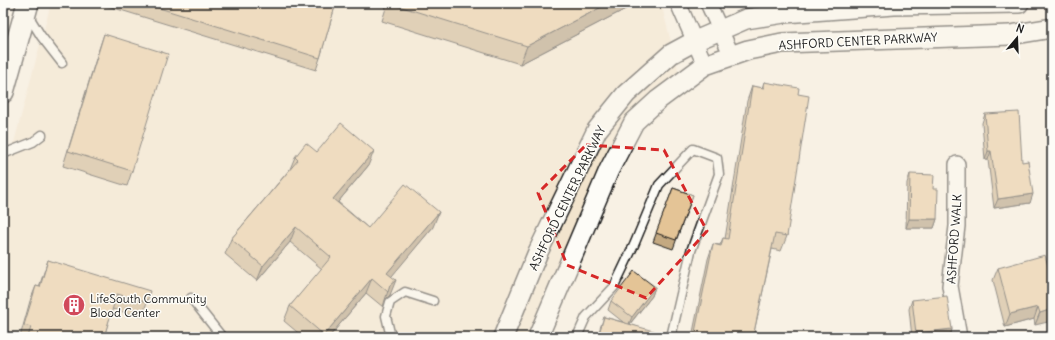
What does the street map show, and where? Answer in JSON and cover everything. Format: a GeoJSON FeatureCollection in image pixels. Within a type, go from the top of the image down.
{"type":"FeatureCollection","features":[{"type":"Feature","properties":{"kind":"main road"},"geometry":{"type":"LineString","coordinates":[[3,92],[27,7]]}},
{"type":"Feature","properties":{"kind":"street"},"geometry":{"type":"LineString","coordinates":[[678,3],[705,65]]}},
{"type":"Feature","properties":{"kind":"street"},"geometry":{"type":"LineString","coordinates":[[708,3],[732,56]]}},
{"type":"Feature","properties":{"kind":"street","name":"ASHFORD CENTER PARKWAY"},"geometry":{"type":"LineString","coordinates":[[503,337],[538,252],[597,130],[626,94],[671,54],[694,41],[746,19],[784,13],[894,5],[1019,3]]}},
{"type":"Feature","properties":{"kind":"street","name":"ASHFORD CENTER PARKWAY"},"geometry":{"type":"LineString","coordinates":[[538,337],[609,170],[634,122],[658,100],[705,65],[748,50],[782,43],[1010,35],[1052,28]]}},
{"type":"Feature","properties":{"kind":"street","name":"ASHFORD WALK"},"geometry":{"type":"LineString","coordinates":[[957,164],[957,226],[950,286],[959,337]]}},
{"type":"Feature","properties":{"kind":"lane"},"geometry":{"type":"LineString","coordinates":[[27,7],[41,36],[62,63]]}},
{"type":"Feature","properties":{"kind":"lane"},"geometry":{"type":"LineString","coordinates":[[3,154],[33,142],[42,134]]}},
{"type":"Feature","properties":{"kind":"lane"},"geometry":{"type":"LineString","coordinates":[[577,337],[586,318],[614,287],[634,245],[659,185],[694,149],[717,158],[719,174],[691,251],[671,337]]}},
{"type":"Feature","properties":{"kind":"lane"},"geometry":{"type":"LineString","coordinates":[[391,337],[386,316],[390,302],[405,292],[433,301]]}},
{"type":"Feature","properties":{"kind":"lane"},"geometry":{"type":"LineString","coordinates":[[191,298],[222,337]]}},
{"type":"Feature","properties":{"kind":"highlighted area"},"geometry":{"type":"Polygon","coordinates":[[[586,145],[664,150],[707,231],[646,298],[567,265],[538,193],[586,145]]]}},
{"type":"Feature","properties":{"kind":"shaded area"},"geometry":{"type":"Polygon","coordinates":[[[51,3],[661,3],[680,77],[605,156],[543,337],[3,337],[3,165],[8,165],[51,3]]]}},
{"type":"Feature","properties":{"kind":"building"},"geometry":{"type":"Polygon","coordinates":[[[143,3],[336,3],[320,58],[143,3]]]}},
{"type":"Feature","properties":{"kind":"building"},"geometry":{"type":"Polygon","coordinates":[[[389,3],[609,3],[527,46],[389,3]]]}},
{"type":"Feature","properties":{"kind":"building"},"geometry":{"type":"Polygon","coordinates":[[[104,34],[168,54],[132,171],[68,151],[104,34]]]}},
{"type":"Feature","properties":{"kind":"building"},"geometry":{"type":"Polygon","coordinates":[[[764,82],[799,88],[798,94],[809,96],[787,236],[775,234],[753,337],[694,337],[713,244],[721,246],[723,238],[728,239],[752,86],[764,88],[764,82]]]}},
{"type":"Feature","properties":{"kind":"building"},"geometry":{"type":"Polygon","coordinates":[[[1019,112],[1022,162],[1028,161],[1033,194],[998,199],[991,151],[988,151],[985,114],[1019,112]]]}},
{"type":"Feature","properties":{"kind":"building"},"geometry":{"type":"Polygon","coordinates":[[[341,123],[374,151],[333,199],[368,228],[405,184],[439,212],[387,273],[396,280],[390,285],[388,292],[372,278],[324,335],[290,306],[331,257],[296,227],[263,266],[231,239],[298,160],[295,157],[306,143],[317,152],[341,123]]]}},
{"type":"Feature","properties":{"kind":"building"},"geometry":{"type":"Polygon","coordinates":[[[910,174],[934,175],[933,189],[938,189],[937,219],[909,219],[910,174]]]}},
{"type":"Feature","properties":{"kind":"building"},"geometry":{"type":"Polygon","coordinates":[[[673,188],[693,195],[676,240],[656,233],[673,188]]]}},
{"type":"Feature","properties":{"kind":"building"},"geometry":{"type":"Polygon","coordinates":[[[1045,255],[1052,281],[1052,309],[1040,313],[1038,307],[1010,314],[998,268],[1045,255]]]}},
{"type":"Feature","properties":{"kind":"building","name":"LifeSouth Community Blood Center"},"geometry":{"type":"Polygon","coordinates":[[[48,260],[150,291],[147,302],[117,294],[104,337],[28,337],[31,327],[24,325],[36,286],[40,287],[48,260]]]}},
{"type":"Feature","properties":{"kind":"building"},"geometry":{"type":"Polygon","coordinates":[[[634,271],[655,287],[632,317],[611,301],[634,271]]]}},
{"type":"Feature","properties":{"kind":"building"},"geometry":{"type":"Polygon","coordinates":[[[947,296],[952,329],[916,333],[912,300],[947,296]]]}},
{"type":"Feature","properties":{"kind":"building"},"geometry":{"type":"Polygon","coordinates":[[[604,317],[664,334],[663,337],[598,337],[604,317]]]}},
{"type":"Feature","properties":{"kind":"place","name":"LifeSouth Community Blood Center"},"geometry":{"type":"Point","coordinates":[74,305]}}]}
